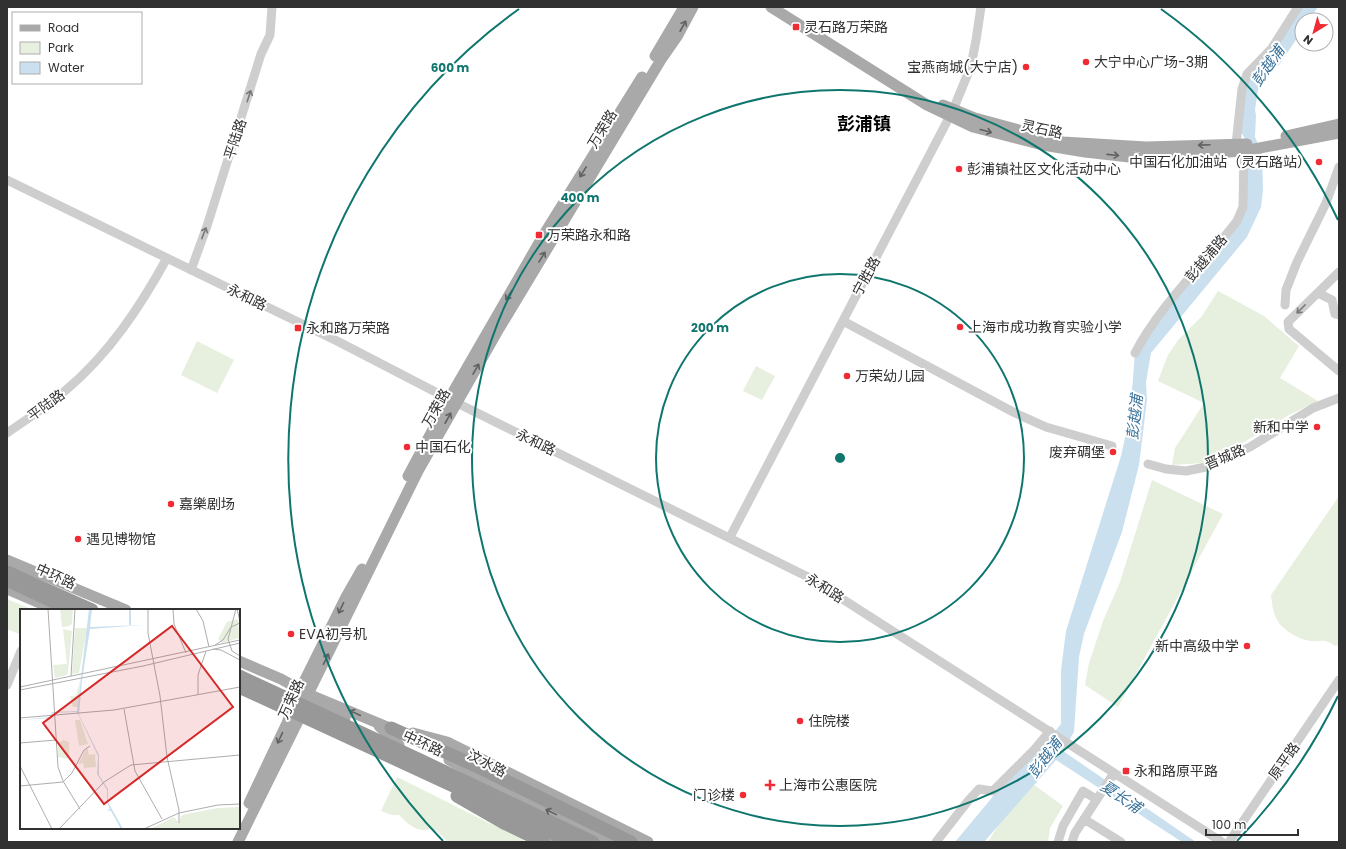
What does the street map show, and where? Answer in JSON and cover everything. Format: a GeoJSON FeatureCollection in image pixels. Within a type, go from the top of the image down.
{"type":"FeatureCollection","features":[{"type":"Feature","properties":{"kind":"highway","name":"中环路"},"geometry":{"type":"LineString","coordinates":[[13,568],[90,609]]}},
{"type":"Feature","properties":{"kind":"highway","name":"中环路"},"geometry":{"type":"LineString","coordinates":[[7,580],[70,609]]}},
{"type":"Feature","properties":{"kind":"highway","name":"中环路"},"geometry":{"type":"LineString","coordinates":[[240,676],[428,763],[591,842]]}},
{"type":"Feature","properties":{"kind":"highway","name":"中环路"},"geometry":{"type":"LineString","coordinates":[[240,687],[570,842]]}},
{"type":"Feature","properties":{"kind":"highway"},"geometry":{"type":"LineString","coordinates":[[391,728],[474,765],[631,842]]}},
{"type":"Feature","properties":{"kind":"highway"},"geometry":{"type":"LineString","coordinates":[[399,761],[497,819],[543,842]]}},
{"type":"Feature","properties":{"kind":"main road","name":"万荣路"},"geometry":{"type":"LineString","coordinates":[[238,842],[296,713],[303,694],[414,480],[453,401],[543,236],[684,7]]}},
{"type":"Feature","properties":{"kind":"main road","name":"万荣路"},"geometry":{"type":"LineString","coordinates":[[453,401],[497,332],[694,7]]}},
{"type":"Feature","properties":{"kind":"main road","name":"灵石路"},"geometry":{"type":"LineString","coordinates":[[770,7],[927,105],[951,113],[1063,142],[1146,147],[1241,148],[1339,133]]}},
{"type":"Feature","properties":{"kind":"main road","name":"灵石路"},"geometry":{"type":"LineString","coordinates":[[784,7],[951,113]]}},
{"type":"Feature","properties":{"kind":"main road","name":"灵石路"},"geometry":{"type":"LineString","coordinates":[[1266,144],[1339,124]]}},
{"type":"Feature","properties":{"kind":"main road"},"geometry":{"type":"LineString","coordinates":[[7,560],[13,568],[106,609]]}},
{"type":"Feature","properties":{"kind":"main road"},"geometry":{"type":"LineString","coordinates":[[13,568],[123,609]]}},
{"type":"Feature","properties":{"kind":"main road"},"geometry":{"type":"LineString","coordinates":[[12,591],[69,609]]}},
{"type":"Feature","properties":{"kind":"main road"},"geometry":{"type":"LineString","coordinates":[[12,591],[39,607],[50,609]]}},
{"type":"Feature","properties":{"kind":"main road","name":"汶水路"},"geometry":{"type":"LineString","coordinates":[[240,661],[281,679],[303,694],[340,706],[375,723],[391,728],[487,781],[611,842]]}},
{"type":"Feature","properties":{"kind":"main road"},"geometry":{"type":"LineString","coordinates":[[240,668],[303,694],[319,706],[591,842]]}},
{"type":"Feature","properties":{"kind":"main road"},"geometry":{"type":"LineString","coordinates":[[240,684],[379,755],[409,767],[554,842]]}},
{"type":"Feature","properties":{"kind":"main road"},"geometry":{"type":"LineString","coordinates":[[240,692],[368,742],[577,842]]}},
{"type":"Feature","properties":{"kind":"main road"},"geometry":{"type":"LineString","coordinates":[[319,706],[340,706]]}},
{"type":"Feature","properties":{"kind":"main road","name":"万荣路"},"geometry":{"type":"LineString","coordinates":[[240,822],[296,713]]}},
{"type":"Feature","properties":{"kind":"main road"},"geometry":{"type":"LineString","coordinates":[[375,723],[399,745]]}},
{"type":"Feature","properties":{"kind":"main road"},"geometry":{"type":"LineString","coordinates":[[391,728],[447,742],[648,842]]}},
{"type":"Feature","properties":{"kind":"main road"},"geometry":{"type":"LineString","coordinates":[[368,742],[379,755]]}},
{"type":"Feature","properties":{"kind":"main road"},"geometry":{"type":"LineString","coordinates":[[502,769],[514,794]]}},
{"type":"Feature","properties":{"kind":"main road"},"geometry":{"type":"LineString","coordinates":[[230,842],[236,829]]}},
{"type":"Feature","properties":{"kind":"street","name":"平陆路"},"geometry":{"type":"LineString","coordinates":[[191,270],[207,226],[261,54],[270,35],[272,7]]}},
{"type":"Feature","properties":{"kind":"street","name":"宁胜路"},"geometry":{"type":"LineString","coordinates":[[730,537],[951,113],[970,66],[981,7]]}},
{"type":"Feature","properties":{"kind":"street","name":"彭越浦路"},"geometry":{"type":"LineString","coordinates":[[1135,353],[1142,340],[1159,316],[1237,221],[1242,207],[1242,90],[1247,74],[1272,48],[1298,7]]}},
{"type":"Feature","properties":{"kind":"street"},"geometry":{"type":"LineString","coordinates":[[1285,306],[1286,290],[1297,262],[1326,203],[1339,167]]}},
{"type":"Feature","properties":{"kind":"street","name":"永和路"},"geometry":{"type":"LineString","coordinates":[[7,180],[339,342],[453,401],[808,576],[1078,749],[1112,776]]}},
{"type":"Feature","properties":{"kind":"street","name":"平陆路"},"geometry":{"type":"LineString","coordinates":[[7,433],[66,390],[97,361],[123,329],[147,294],[167,258]]}},
{"type":"Feature","properties":{"kind":"street"},"geometry":{"type":"LineString","coordinates":[[1339,272],[1288,322],[1289,329],[1339,371]]}},
{"type":"Feature","properties":{"kind":"street"},"geometry":{"type":"LineString","coordinates":[[1318,292],[1332,300],[1335,314],[1339,315]]}},
{"type":"Feature","properties":{"kind":"street"},"geometry":{"type":"LineString","coordinates":[[843,320],[1015,413],[1046,427],[1112,446]]}},
{"type":"Feature","properties":{"kind":"street","name":"晋城路"},"geometry":{"type":"LineString","coordinates":[[1148,464],[1166,469],[1186,471],[1206,467],[1250,446],[1313,408],[1339,398]]}},
{"type":"Feature","properties":{"kind":"street"},"geometry":{"type":"LineString","coordinates":[[7,685],[20,653]]}},
{"type":"Feature","properties":{"kind":"street","name":"原平路"},"geometry":{"type":"LineString","coordinates":[[1229,842],[1339,680]]}},
{"type":"Feature","properties":{"kind":"street"},"geometry":{"type":"LineString","coordinates":[[936,842],[979,789],[993,791],[1035,749],[1050,731]]}},
{"type":"Feature","properties":{"kind":"street"},"geometry":{"type":"LineString","coordinates":[[1072,842],[1075,833],[1112,776],[1222,842]]}},
{"type":"Feature","properties":{"kind":"street"},"geometry":{"type":"LineString","coordinates":[[1058,842],[1062,826],[1083,791],[1096,799]]}},
{"type":"Feature","properties":{"kind":"street"},"geometry":{"type":"LineString","coordinates":[[1084,819],[1121,842]]}},
{"type":"Feature","properties":{"kind":"green space"},"geometry":{"type":"Polygon","coordinates":[[[1218,291],[1264,316],[1299,346],[1280,378],[1318,401],[1289,415],[1231,450],[1203,463],[1172,465],[1175,448],[1204,403],[1158,381],[1168,355],[1178,340],[1202,316],[1218,291]]]}},
{"type":"Feature","properties":{"kind":"green space"},"geometry":{"type":"Polygon","coordinates":[[[197,341],[234,360],[217,393],[181,375],[197,341]]]}},
{"type":"Feature","properties":{"kind":"green space"},"geometry":{"type":"Polygon","coordinates":[[[756,366],[775,376],[762,400],[743,391],[756,366]]]}},
{"type":"Feature","properties":{"kind":"green space"},"geometry":{"type":"Polygon","coordinates":[[[1152,480],[1223,514],[1118,707],[1085,685],[1089,663],[1103,621],[1120,582],[1152,480]]]}},
{"type":"Feature","properties":{"kind":"green space"},"geometry":{"type":"Polygon","coordinates":[[[1339,496],[1339,645],[1335,646],[1326,641],[1311,641],[1302,639],[1287,631],[1279,624],[1273,608],[1271,595],[1339,496]]]}},
{"type":"Feature","properties":{"kind":"green space"},"geometry":{"type":"Polygon","coordinates":[[[7,599],[31,609],[20,609],[19,634],[7,629],[7,599]]]}},
{"type":"Feature","properties":{"kind":"green space"},"geometry":{"type":"Polygon","coordinates":[[[397,777],[527,842],[448,842],[438,832],[430,829],[417,829],[399,815],[392,815],[381,811],[397,777]]]}},
{"type":"Feature","properties":{"kind":"green space"},"geometry":{"type":"Polygon","coordinates":[[[1033,784],[1063,806],[1050,828],[1048,842],[988,842],[1007,811],[1033,784]]]}},
{"type":"Feature","properties":{"kind":"water"},"geometry":{"type":"Polygon","coordinates":[[[1301,7],[1318,7],[1315,12],[1297,12],[1301,7]]]}},
{"type":"Feature","properties":{"kind":"water"},"geometry":{"type":"Polygon","coordinates":[[[1294,17],[1294,43],[1279,65],[1266,73],[1259,84],[1255,110],[1255,137],[1262,153],[1263,190],[1261,207],[1247,237],[1151,353],[1146,382],[1147,400],[1139,465],[1122,532],[1084,634],[1079,657],[1074,732],[1063,751],[1196,842],[1182,842],[1056,760],[984,842],[955,842],[995,794],[1048,740],[1061,724],[1061,670],[1066,631],[1121,456],[1130,415],[1135,353],[1243,207],[1245,139],[1240,130],[1247,81],[1294,17]]]}},
{"type":"Feature","properties":{"kind":"place","name":"灵石路万荣路"},"geometry":{"type":"Point","coordinates":[796,27]}},
{"type":"Feature","properties":{"kind":"place","name":"大宁中心广场-3期"},"geometry":{"type":"Point","coordinates":[1086,62]}},
{"type":"Feature","properties":{"kind":"place","name":"宝燕商城(大宁店)"},"geometry":{"type":"Point","coordinates":[1026,67]}},
{"type":"Feature","properties":{"kind":"place","name":"中国石化加油站（灵石路站）"},"geometry":{"type":"Point","coordinates":[1319,162]}},
{"type":"Feature","properties":{"kind":"place","name":"彭浦镇社区文化活动中心"},"geometry":{"type":"Point","coordinates":[959,169]}},
{"type":"Feature","properties":{"kind":"place","name":"万荣路永和路"},"geometry":{"type":"Point","coordinates":[539,235]}},
{"type":"Feature","properties":{"kind":"place","name":"上海市成功教育实验小学"},"geometry":{"type":"Point","coordinates":[960,327]}},
{"type":"Feature","properties":{"kind":"place","name":"永和路万荣路"},"geometry":{"type":"Point","coordinates":[298,328]}},
{"type":"Feature","properties":{"kind":"place","name":"万荣幼儿园"},"geometry":{"type":"Point","coordinates":[847,376]}},
{"type":"Feature","properties":{"kind":"place","name":"新和中学"},"geometry":{"type":"Point","coordinates":[1317,427]}},
{"type":"Feature","properties":{"kind":"place","name":"中国石化"},"geometry":{"type":"Point","coordinates":[407,447]}},
{"type":"Feature","properties":{"kind":"place","name":"废弃碉堡"},"geometry":{"type":"Point","coordinates":[1113,452]}},
{"type":"Feature","properties":{"kind":"place","name":"嘉樂剧场"},"geometry":{"type":"Point","coordinates":[171,504]}},
{"type":"Feature","properties":{"kind":"place","name":"遇见博物馆"},"geometry":{"type":"Point","coordinates":[78,539]}},
{"type":"Feature","properties":{"kind":"place","name":"EVA初号机"},"geometry":{"type":"Point","coordinates":[291,634]}},
{"type":"Feature","properties":{"kind":"place","name":"新中高级中学"},"geometry":{"type":"Point","coordinates":[1247,646]}},
{"type":"Feature","properties":{"kind":"place","name":"住院楼"},"geometry":{"type":"Point","coordinates":[800,721]}},
{"type":"Feature","properties":{"kind":"place","name":"永和路原平路"},"geometry":{"type":"Point","coordinates":[1126,771]}},
{"type":"Feature","properties":{"kind":"place","name":"上海市公惠医院"},"geometry":{"type":"Point","coordinates":[770,785]}},
{"type":"Feature","properties":{"kind":"place","name":"门诊楼"},"geometry":{"type":"Point","coordinates":[743,795]}},
{"type":"Feature","properties":{"kind":"district","name":"彭浦镇"},"geometry":{"type":"Point","coordinates":[864,124]}},
{"type":"Feature","properties":{"kind":"water label","name":"彭越浦"},"geometry":{"type":"Point","coordinates":[1268,66]}},
{"type":"Feature","properties":{"kind":"water label","name":"彭越浦"},"geometry":{"type":"Point","coordinates":[1135,417]}},
{"type":"Feature","properties":{"kind":"water label","name":"彭越浦"},"geometry":{"type":"Point","coordinates":[1045,758]}},
{"type":"Feature","properties":{"kind":"water label","name":"夏长浦"},"geometry":{"type":"Point","coordinates":[1121,797]}}]}
